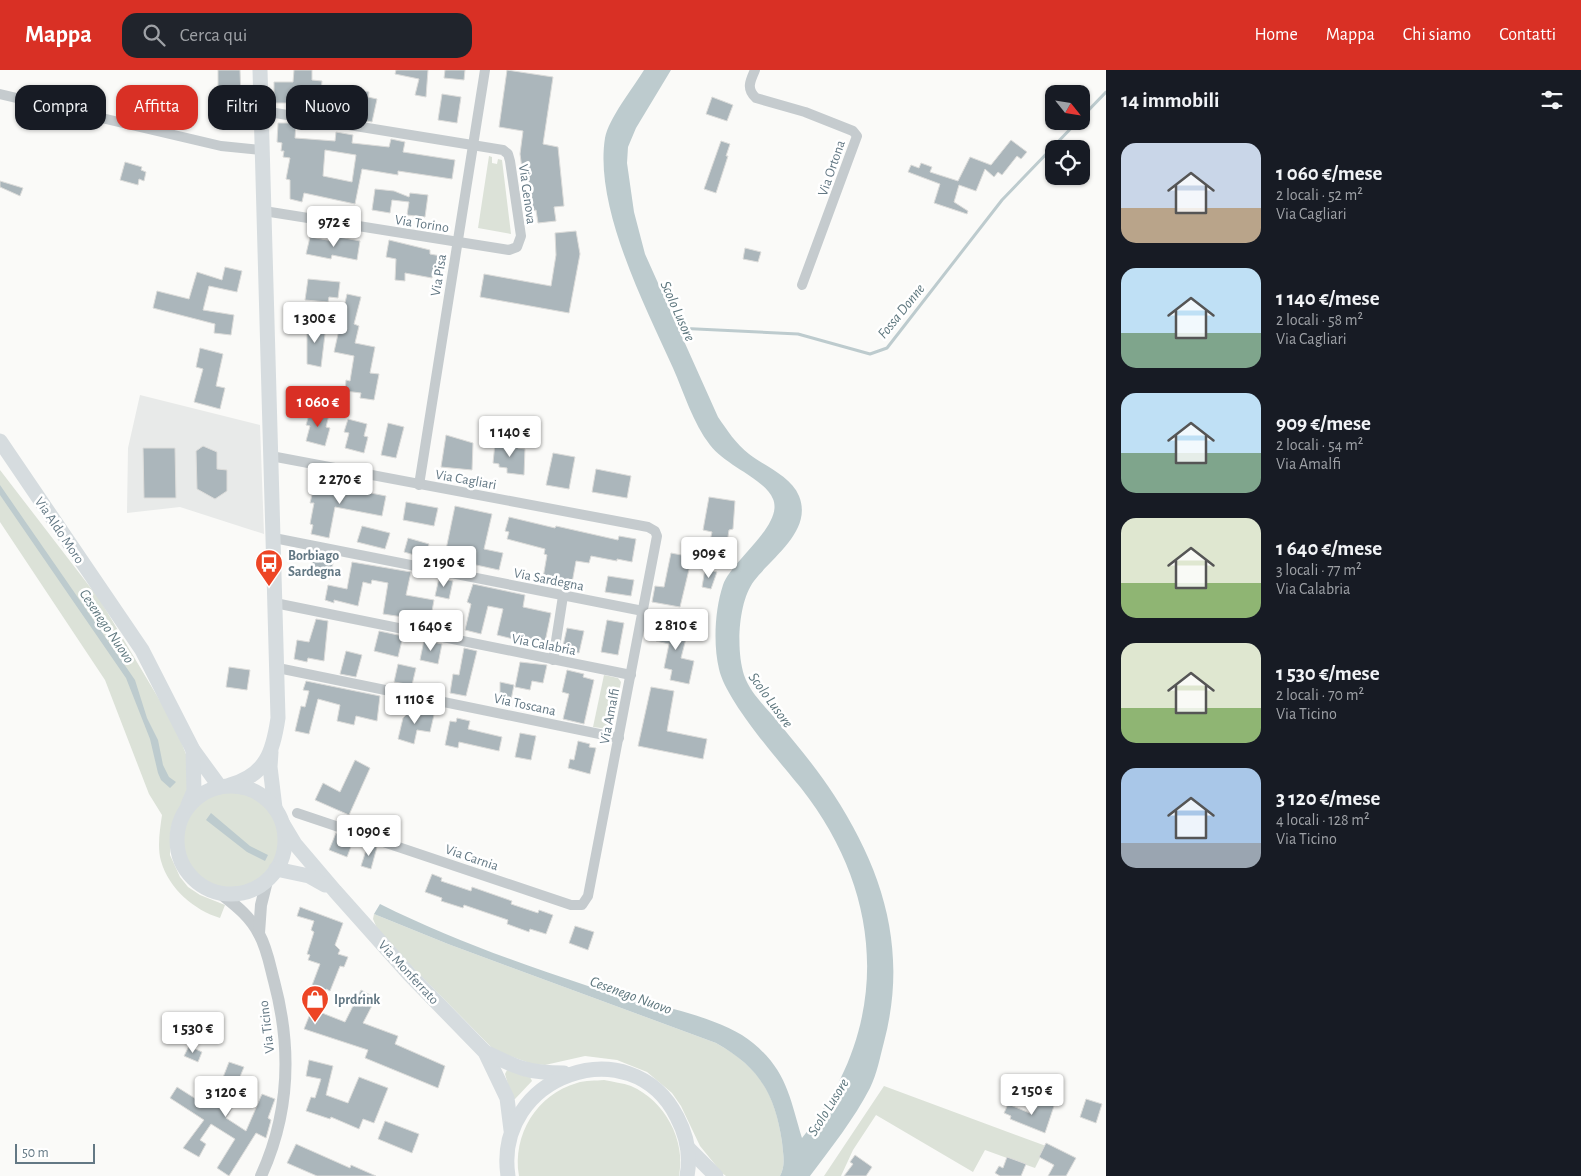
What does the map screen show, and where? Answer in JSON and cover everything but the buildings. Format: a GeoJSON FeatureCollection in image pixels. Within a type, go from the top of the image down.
{"type":"FeatureCollection","features":[{"type":"Feature","properties":{"kind":"main road"},"geometry":{"type":"LineString","coordinates":[[260,70],[260,85]]}},
{"type":"Feature","properties":{"kind":"main road"},"geometry":{"type":"LineString","coordinates":[[261,130],[278,668],[278,718],[271,751],[270,767],[275,808]]}},
{"type":"Feature","properties":{"kind":"main road","name":"Via Aldo Moro"},"geometry":{"type":"LineString","coordinates":[[0,441],[142,650],[193,750],[225,786]]}},
{"type":"Feature","properties":{"kind":"main road","name":"Via Aldo Moro"},"geometry":{"type":"LineString","coordinates":[[187,808],[194,791],[193,750]]}},
{"type":"Feature","properties":{"kind":"main road"},"geometry":{"type":"LineString","coordinates":[[225,786],[248,788],[263,796],[275,808],[283,824],[285,841],[283,856],[271,875],[252,890],[236,894],[220,893],[203,886],[190,875],[180,859],[177,842],[179,824],[187,808],[197,797],[225,786],[247,781],[260,768],[271,751]]}},
{"type":"Feature","properties":{"kind":"main road","name":"Via Monferrato"},"geometry":{"type":"LineString","coordinates":[[283,824],[295,844],[335,891],[485,1052],[507,1098],[511,1130]]}},
{"type":"Feature","properties":{"kind":"main road","name":"Via Monferrato"},"geometry":{"type":"LineString","coordinates":[[271,875],[310,876],[335,891]]}},
{"type":"Feature","properties":{"kind":"main road","name":"Via Monferrato"},"geometry":{"type":"LineString","coordinates":[[485,1052],[521,1069],[536,1073],[570,1073]]}},
{"type":"Feature","properties":{"kind":"main road"},"geometry":{"type":"LineString","coordinates":[[508,1176],[507,1147],[511,1130],[520,1112],[531,1098],[551,1082],[570,1073],[603,1069],[638,1078],[657,1091],[673,1109],[683,1129],[688,1148],[688,1176]]}},
{"type":"Feature","properties":{"kind":"main road"},"geometry":{"type":"LineString","coordinates":[[688,1148],[716,1176]]}},
{"type":"Feature","properties":{"kind":"street","name":"Via Pisa"},"geometry":{"type":"LineString","coordinates":[[419,485],[485,70]]}},
{"type":"Feature","properties":{"kind":"street","name":"Via Ortona"},"geometry":{"type":"LineString","coordinates":[[755,70],[749,84],[750,93],[756,98],[805,112],[853,131],[857,136],[802,284]]}},
{"type":"Feature","properties":{"kind":"street"},"geometry":{"type":"LineString","coordinates":[[0,94],[221,146],[262,150]]}},
{"type":"Feature","properties":{"kind":"street","name":"Via Genova"},"geometry":{"type":"LineString","coordinates":[[276,115],[503,150],[508,154],[520,242],[517,247],[509,250],[457,242]]}},
{"type":"Feature","properties":{"kind":"street","name":"Via Torino"},"geometry":{"type":"LineString","coordinates":[[264,212],[457,242]]}},
{"type":"Feature","properties":{"kind":"street","name":"Via Cagliari"},"geometry":{"type":"LineString","coordinates":[[271,456],[636,525],[655,531]]}},
{"type":"Feature","properties":{"kind":"street","name":"Via Amalfi"},"geometry":{"type":"LineString","coordinates":[[582,905],[588,896],[619,738],[657,543],[655,531]]}},
{"type":"Feature","properties":{"kind":"street","name":"Via Sardegna"},"geometry":{"type":"LineString","coordinates":[[274,538],[643,611]]}},
{"type":"Feature","properties":{"kind":"street"},"geometry":{"type":"LineString","coordinates":[[554,660],[563,596]]}},
{"type":"Feature","properties":{"kind":"street","name":"Via Calabria"},"geometry":{"type":"LineString","coordinates":[[275,603],[631,675]]}},
{"type":"Feature","properties":{"kind":"street","name":"Via Toscana"},"geometry":{"type":"LineString","coordinates":[[278,668],[619,738]]}},
{"type":"Feature","properties":{"kind":"street","name":"Via Carnia"},"geometry":{"type":"LineString","coordinates":[[297,813],[571,905],[582,905]]}},
{"type":"Feature","properties":{"kind":"street","name":"Via Ticino"},"geometry":{"type":"LineString","coordinates":[[259,933],[261,905],[271,875]]}},
{"type":"Feature","properties":{"kind":"street","name":"Via Ticino"},"geometry":{"type":"LineString","coordinates":[[220,893],[241,910],[259,933],[279,998],[285,1032],[282,1115],[275,1143],[261,1176]]}},
{"type":"Feature","properties":{"kind":"shaded area"},"geometry":{"type":"Polygon","coordinates":[[[489,156],[492,157],[492,163],[497,164],[498,159],[502,160],[511,234],[478,228],[489,156]]]}},
{"type":"Feature","properties":{"kind":"shaded area"},"geometry":{"type":"Polygon","coordinates":[[[140,395],[260,425],[264,534],[180,507],[127,513],[128,448],[140,395]]]}},
{"type":"Feature","properties":{"kind":"shaded area"},"geometry":{"type":"Polygon","coordinates":[[[0,470],[100,600],[175,726],[189,762],[190,789],[171,827],[170,855],[180,877],[188,887],[200,895],[225,905],[220,918],[192,904],[176,889],[165,871],[159,850],[162,815],[149,794],[105,680],[0,522],[0,470]]]}},
{"type":"Feature","properties":{"kind":"shaded area"},"geometry":{"type":"Polygon","coordinates":[[[604,675],[618,678],[621,682],[612,727],[609,729],[593,727],[604,675]]]}},
{"type":"Feature","properties":{"kind":"shaded area"},"geometry":{"type":"Polygon","coordinates":[[[232,791],[251,795],[267,805],[277,821],[281,840],[277,859],[267,875],[251,885],[232,889],[213,885],[197,875],[187,859],[183,840],[187,821],[197,805],[213,795],[232,791]]]}},
{"type":"Feature","properties":{"kind":"shaded area"},"geometry":{"type":"Polygon","coordinates":[[[374,914],[448,944],[716,1043],[731,1052],[754,1072],[769,1095],[775,1109],[782,1142],[784,1164],[780,1176],[726,1176],[722,1173],[700,1146],[681,1106],[672,1093],[647,1072],[617,1060],[585,1056],[545,1065],[532,1064],[494,1050],[379,933],[373,919],[374,914]]]}},
{"type":"Feature","properties":{"kind":"shaded area"},"geometry":{"type":"Polygon","coordinates":[[[507,1070],[530,1077],[532,1081],[515,1099],[512,1099],[505,1074],[507,1070]]]}},
{"type":"Feature","properties":{"kind":"shaded area"},"geometry":{"type":"Polygon","coordinates":[[[604,1080],[631,1086],[654,1101],[663,1112],[676,1136],[680,1162],[679,1176],[519,1176],[519,1146],[530,1118],[539,1106],[563,1088],[580,1082],[604,1080]]]}},
{"type":"Feature","properties":{"kind":"shaded area"},"geometry":{"type":"Polygon","coordinates":[[[884,1086],[1046,1146],[1035,1168],[985,1150],[973,1172],[876,1115],[853,1150],[841,1176],[824,1176],[884,1086]]]}},
{"type":"Feature","properties":{"kind":"water","name":"Scolo Lusore"},"geometry":{"type":"Polygon","coordinates":[[[644,70],[671,70],[636,128],[628,147],[627,163],[634,212],[645,254],[718,417],[744,450],[790,483],[799,496],[802,509],[796,532],[780,553],[754,581],[749,590],[740,626],[741,665],[754,694],[821,776],[851,824],[866,853],[878,883],[887,913],[892,944],[891,1008],[875,1077],[857,1111],[810,1176],[780,1176],[784,1164],[782,1142],[775,1110],[769,1096],[754,1072],[731,1052],[716,1043],[448,944],[374,914],[380,904],[430,928],[509,959],[607,992],[698,1016],[738,1033],[753,1043],[764,1054],[780,1075],[786,1086],[802,1138],[831,1096],[851,1053],[863,1009],[867,963],[863,918],[850,873],[829,830],[801,788],[742,714],[724,682],[717,659],[716,627],[718,605],[723,585],[728,575],[756,542],[771,520],[774,509],[773,499],[762,485],[717,453],[699,427],[689,408],[624,256],[607,194],[604,165],[607,130],[616,112],[644,70]]]}},
{"type":"Feature","properties":{"kind":"water"},"geometry":{"type":"Polygon","coordinates":[[[0,485],[135,680],[147,718],[158,740],[163,765],[169,777],[176,782],[170,788],[161,780],[158,773],[150,739],[126,678],[0,495],[0,485]]]}},
{"type":"Feature","properties":{"kind":"water"},"geometry":{"type":"Polygon","coordinates":[[[211,813],[250,846],[268,855],[265,861],[247,852],[206,820],[211,813]]]}},
{"type":"Feature","properties":{"kind":"waterway","name":"Fossa Donne"},"geometry":{"type":"LineString","coordinates":[[1090,109],[1106,92]]}},
{"type":"Feature","properties":{"kind":"waterway","name":"Fossa Donne"},"geometry":{"type":"LineString","coordinates":[[676,328],[798,334],[870,354],[887,348],[1002,200],[1069,130]]}},
{"type":"Feature","properties":{"kind":"place","name":"Borbiago Sardegna"},"geometry":{"type":"Point","coordinates":[269,587]}},
{"type":"Feature","properties":{"kind":"place","name":"Iprdrink"},"geometry":{"type":"Point","coordinates":[315,1023]}},
{"type":"Feature","properties":{"kind":"water label","name":"Cesenego Nuovo"},"geometry":{"type":"Point","coordinates":[107,626]}},
{"type":"Feature","properties":{"kind":"water label","name":"Cesenego Nuovo"},"geometry":{"type":"Point","coordinates":[631,995]}}]}
